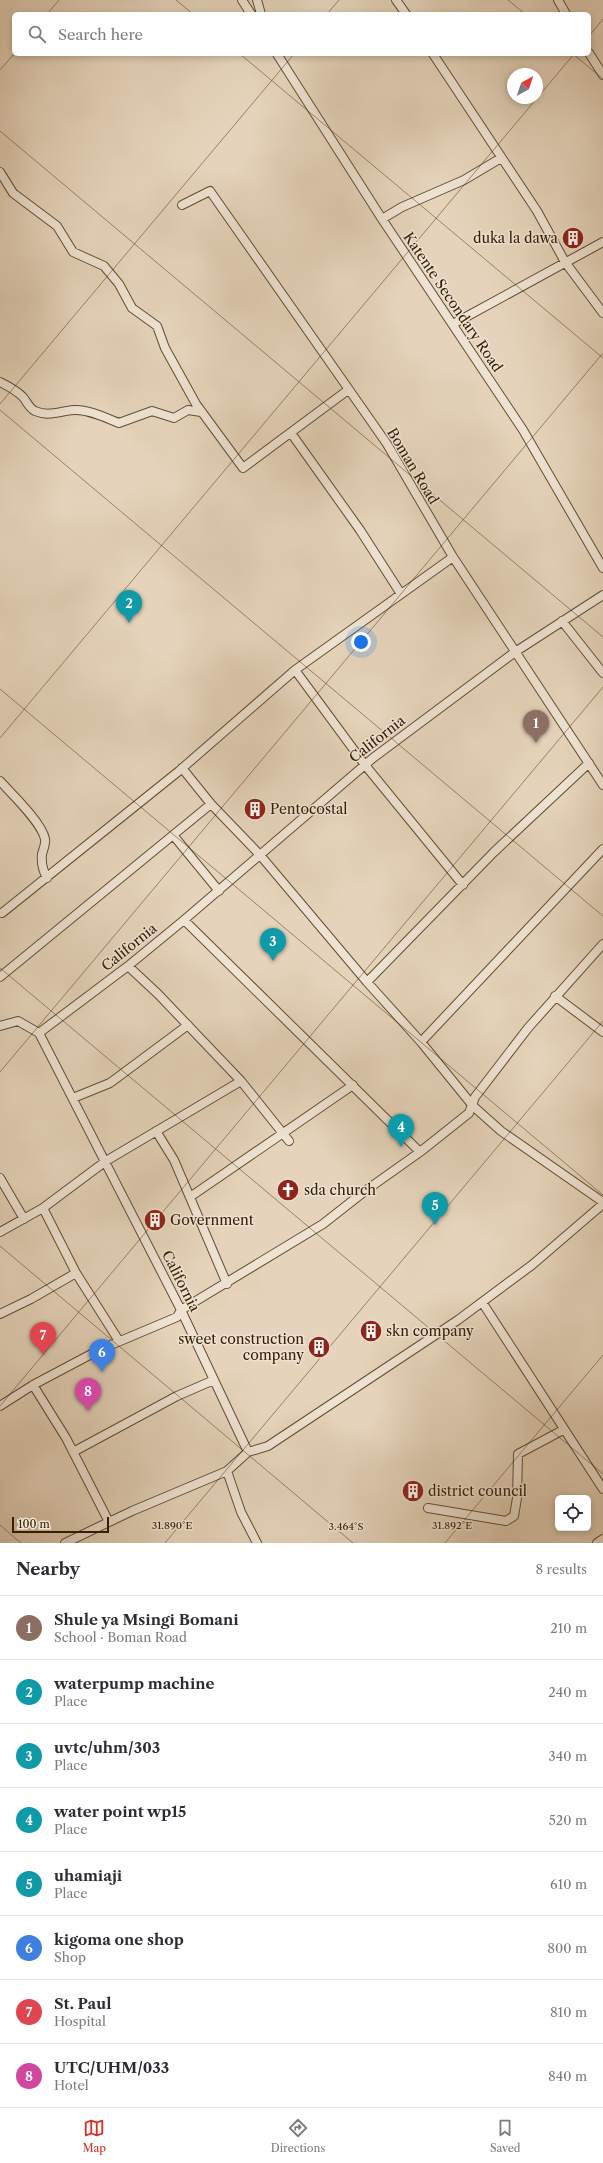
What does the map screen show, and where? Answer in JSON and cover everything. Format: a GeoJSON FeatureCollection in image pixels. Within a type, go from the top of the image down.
{"type":"FeatureCollection","features":[{"type":"Feature","properties":{"kind":"street"},"geometry":{"type":"LineString","coordinates":[[242,0],[250,12]]}},
{"type":"Feature","properties":{"kind":"street"},"geometry":{"type":"LineString","coordinates":[[257,0],[260,12]]}},
{"type":"Feature","properties":{"kind":"street"},"geometry":{"type":"LineString","coordinates":[[396,0],[405,12]]}},
{"type":"Feature","properties":{"kind":"street"},"geometry":{"type":"LineString","coordinates":[[558,0],[565,12]]}},
{"type":"Feature","properties":{"kind":"street","name":"Katente Secondary Road"},"geometry":{"type":"LineString","coordinates":[[278,56],[382,219],[523,430],[603,568]]}},
{"type":"Feature","properties":{"kind":"street"},"geometry":{"type":"LineString","coordinates":[[434,56],[537,211],[565,262],[603,313]]}},
{"type":"Feature","properties":{"kind":"street"},"geometry":{"type":"LineString","coordinates":[[591,56],[603,75]]}},
{"type":"Feature","properties":{"kind":"street"},"geometry":{"type":"LineString","coordinates":[[382,219],[402,207],[464,180],[501,158]]}},
{"type":"Feature","properties":{"kind":"street"},"geometry":{"type":"LineString","coordinates":[[0,172],[13,193],[57,226],[72,252],[104,266],[119,284],[132,308],[157,326],[164,348],[201,412],[243,468],[348,390]]}},
{"type":"Feature","properties":{"kind":"street","name":"Boman Road"},"geometry":{"type":"LineString","coordinates":[[182,205],[210,190],[387,444],[453,557],[603,785]]}},
{"type":"Feature","properties":{"kind":"street"},"geometry":{"type":"LineString","coordinates":[[453,324],[603,242]]}},
{"type":"Feature","properties":{"kind":"street"},"geometry":{"type":"LineString","coordinates":[[0,382],[9,385],[23,398],[27,405],[35,411],[55,415],[76,410],[99,415],[119,423],[152,411],[174,418],[188,410],[201,412]]}},
{"type":"Feature","properties":{"kind":"street"},"geometry":{"type":"LineString","coordinates":[[291,433],[360,530],[401,594]]}},
{"type":"Feature","properties":{"kind":"street"},"geometry":{"type":"LineString","coordinates":[[2,913],[182,768],[295,670],[453,557]]}},
{"type":"Feature","properties":{"kind":"street","name":"California"},"geometry":{"type":"LineString","coordinates":[[248,1452],[181,1310],[106,1161],[39,1033],[128,966],[184,920],[365,764],[515,652],[603,595]]}},
{"type":"Feature","properties":{"kind":"street"},"geometry":{"type":"LineString","coordinates":[[562,621],[603,673]]}},
{"type":"Feature","properties":{"kind":"street"},"geometry":{"type":"LineString","coordinates":[[295,670],[365,764],[463,885]]}},
{"type":"Feature","properties":{"kind":"street"},"geometry":{"type":"LineString","coordinates":[[368,982],[494,852],[589,763]]}},
{"type":"Feature","properties":{"kind":"street"},"geometry":{"type":"LineString","coordinates":[[65,1543],[109,1522],[227,1471],[248,1452],[268,1446],[332,1405],[482,1302],[532,1265],[603,1203],[501,1131],[473,1106],[422,1042],[368,982],[260,856],[211,804],[182,768]]}},
{"type":"Feature","properties":{"kind":"street"},"geometry":{"type":"LineString","coordinates":[[0,781],[19,800],[41,830],[45,841],[42,855],[43,870],[46,878]]}},
{"type":"Feature","properties":{"kind":"street"},"geometry":{"type":"LineString","coordinates":[[0,977],[211,804]]}},
{"type":"Feature","properties":{"kind":"street"},"geometry":{"type":"LineString","coordinates":[[173,835],[219,891]]}},
{"type":"Feature","properties":{"kind":"street"},"geometry":{"type":"LineString","coordinates":[[422,1042],[603,849]]}},
{"type":"Feature","properties":{"kind":"street"},"geometry":{"type":"LineString","coordinates":[[184,920],[420,1152]]}},
{"type":"Feature","properties":{"kind":"street"},"geometry":{"type":"LineString","coordinates":[[0,1406],[33,1385],[99,1350],[177,1317],[181,1310],[227,1284],[323,1224],[365,1190],[420,1152],[469,1113],[473,1106],[475,1097],[528,1028],[603,944]]}},
{"type":"Feature","properties":{"kind":"street"},"geometry":{"type":"LineString","coordinates":[[128,966],[188,1025],[241,1081],[289,1141]]}},
{"type":"Feature","properties":{"kind":"street"},"geometry":{"type":"LineString","coordinates":[[555,996],[603,1032]]}},
{"type":"Feature","properties":{"kind":"street"},"geometry":{"type":"LineString","coordinates":[[0,1026],[18,1022],[39,1033]]}},
{"type":"Feature","properties":{"kind":"street"},"geometry":{"type":"LineString","coordinates":[[73,1098],[110,1083],[188,1025]]}},
{"type":"Feature","properties":{"kind":"street"},"geometry":{"type":"LineString","coordinates":[[0,1232],[43,1208],[106,1161],[241,1081]]}},
{"type":"Feature","properties":{"kind":"street"},"geometry":{"type":"LineString","coordinates":[[190,1196],[353,1085]]}},
{"type":"Feature","properties":{"kind":"street"},"geometry":{"type":"LineString","coordinates":[[156,1130],[174,1160],[227,1284]]}},
{"type":"Feature","properties":{"kind":"street"},"geometry":{"type":"LineString","coordinates":[[0,1178],[24,1219]]}},
{"type":"Feature","properties":{"kind":"street"},"geometry":{"type":"LineString","coordinates":[[43,1208],[76,1273],[119,1341]]}},
{"type":"Feature","properties":{"kind":"street"},"geometry":{"type":"LineString","coordinates":[[0,1314],[31,1299],[76,1273]]}},
{"type":"Feature","properties":{"kind":"street"},"geometry":{"type":"LineString","coordinates":[[482,1302],[563,1430],[603,1489]]}},
{"type":"Feature","properties":{"kind":"street"},"geometry":{"type":"LineString","coordinates":[[73,1452],[177,1396],[214,1380]]}},
{"type":"Feature","properties":{"kind":"street"},"geometry":{"type":"LineString","coordinates":[[33,1385],[73,1452],[109,1522]]}},
{"type":"Feature","properties":{"kind":"street"},"geometry":{"type":"LineString","coordinates":[[428,1508],[506,1521],[514,1516],[517,1498],[518,1454],[563,1430]]}},
{"type":"Feature","properties":{"kind":"street"},"geometry":{"type":"LineString","coordinates":[[227,1471],[241,1512],[258,1543]]}},
{"type":"Feature","properties":{"kind":"place","name":"duka la dawa"},"geometry":{"type":"Point","coordinates":[573,238]}},
{"type":"Feature","properties":{"kind":"place","name":"waterpump machine"},"geometry":{"type":"Point","coordinates":[129,623]}},
{"type":"Feature","properties":{"kind":"place","name":"Shule ya Msingi Bomani"},"geometry":{"type":"Point","coordinates":[536,743]}},
{"type":"Feature","properties":{"kind":"place","name":"Pentocostal"},"geometry":{"type":"Point","coordinates":[255,809]}},
{"type":"Feature","properties":{"kind":"place","name":"uvtc/uhm/303"},"geometry":{"type":"Point","coordinates":[273,961]}},
{"type":"Feature","properties":{"kind":"place","name":"water point wp15"},"geometry":{"type":"Point","coordinates":[401,1147]}},
{"type":"Feature","properties":{"kind":"place","name":"sda church"},"geometry":{"type":"Point","coordinates":[288,1190]}},
{"type":"Feature","properties":{"kind":"place","name":"Government"},"geometry":{"type":"Point","coordinates":[155,1220]}},
{"type":"Feature","properties":{"kind":"place","name":"uhamiaji"},"geometry":{"type":"Point","coordinates":[435,1225]}},
{"type":"Feature","properties":{"kind":"place","name":"skn company"},"geometry":{"type":"Point","coordinates":[371,1331]}},
{"type":"Feature","properties":{"kind":"place","name":"sweet construction company"},"geometry":{"type":"Point","coordinates":[319,1347]}},
{"type":"Feature","properties":{"kind":"place","name":"St. Paul"},"geometry":{"type":"Point","coordinates":[43,1355]}},
{"type":"Feature","properties":{"kind":"place","name":"kigoma one shop"},"geometry":{"type":"Point","coordinates":[102,1372]}},
{"type":"Feature","properties":{"kind":"place","name":"UTC/UHM/033"},"geometry":{"type":"Point","coordinates":[88,1411]}},
{"type":"Feature","properties":{"kind":"place","name":"district council"},"geometry":{"type":"Point","coordinates":[413,1491]}}]}
